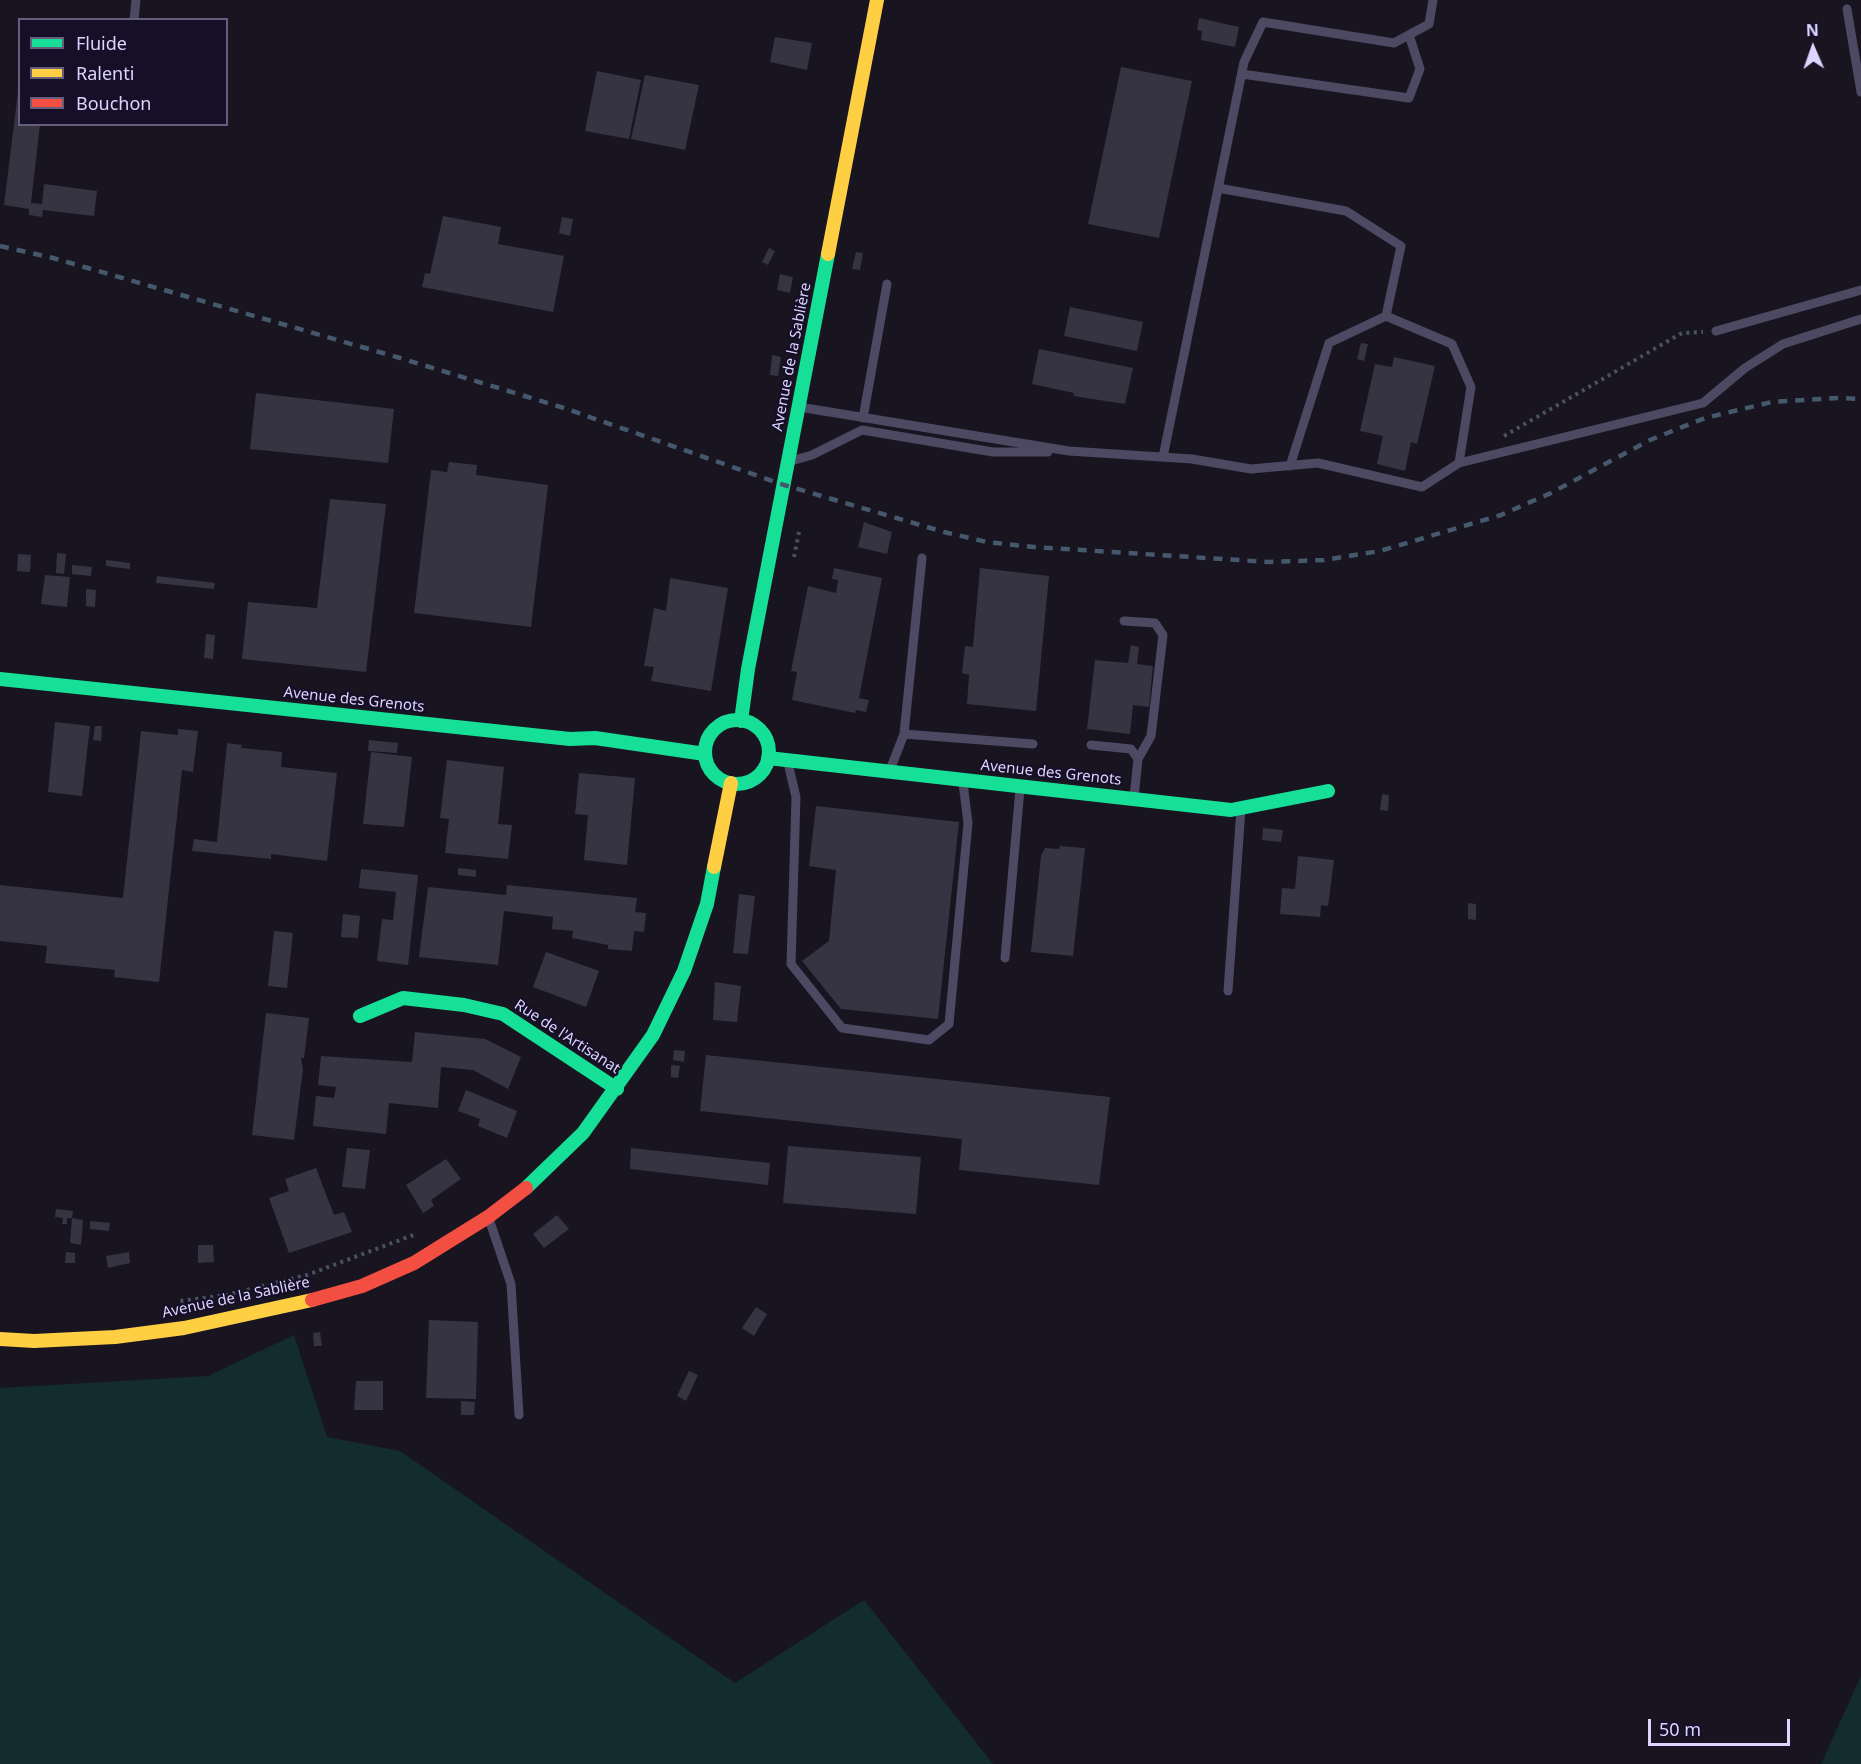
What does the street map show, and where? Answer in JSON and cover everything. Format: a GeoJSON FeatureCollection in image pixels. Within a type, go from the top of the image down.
{"type":"FeatureCollection","features":[{"type":"Feature","properties":{"kind":"main road","name":"Avenue de la Sablière"},"geometry":{"type":"LineString","coordinates":[[741,721],[788,461],[877,0]]}},
{"type":"Feature","properties":{"kind":"main road","name":"Avenue des Grenots"},"geometry":{"type":"LineString","coordinates":[[0,679],[570,739],[594,738],[681,748],[705,754]]}},
{"type":"Feature","properties":{"kind":"main road"},"geometry":{"type":"LineString","coordinates":[[729,721],[741,721],[752,724],[764,735],[768,745],[768,758],[758,776],[742,784],[731,783],[715,776],[708,766],[705,754],[710,735],[718,726],[729,721]]}},
{"type":"Feature","properties":{"kind":"main road","name":"Avenue des Grenots"},"geometry":{"type":"LineString","coordinates":[[768,758],[1241,810],[1328,791]]}},
{"type":"Feature","properties":{"kind":"main road","name":"Avenue de la Sablière"},"geometry":{"type":"LineString","coordinates":[[0,1339],[34,1341],[115,1337],[184,1328],[285,1308],[362,1286],[414,1263],[488,1217],[537,1179],[583,1133],[617,1089],[652,1035],[684,971],[706,904],[731,783]]}},
{"type":"Feature","properties":{"kind":"main road","name":"Rue de l'Artisanat"},"geometry":{"type":"LineString","coordinates":[[360,1016],[403,998],[464,1005],[502,1014],[532,1030],[617,1089]]}},
{"type":"Feature","properties":{"kind":"lane"},"geometry":{"type":"LineString","coordinates":[[134,18],[136,0]]}},
{"type":"Feature","properties":{"kind":"lane"},"geometry":{"type":"LineString","coordinates":[[1162,458],[1244,62],[1263,22],[1394,44],[1429,24],[1433,0]]}},
{"type":"Feature","properties":{"kind":"lane"},"geometry":{"type":"LineString","coordinates":[[1847,9],[1861,92]]}},
{"type":"Feature","properties":{"kind":"lane"},"geometry":{"type":"LineString","coordinates":[[1242,74],[1409,98],[1420,69],[1409,35]]}},
{"type":"Feature","properties":{"kind":"lane"},"geometry":{"type":"LineString","coordinates":[[1218,189],[1346,212],[1401,246],[1386,315]]}},
{"type":"Feature","properties":{"kind":"lane"},"geometry":{"type":"LineString","coordinates":[[863,418],[887,284]]}},
{"type":"Feature","properties":{"kind":"lane"},"geometry":{"type":"LineString","coordinates":[[1716,330],[1861,290]]}},
{"type":"Feature","properties":{"kind":"lane"},"geometry":{"type":"LineString","coordinates":[[1290,466],[1329,343],[1386,315],[1452,344],[1471,387],[1459,463]]}},
{"type":"Feature","properties":{"kind":"lane"},"geometry":{"type":"LineString","coordinates":[[799,407],[1069,451],[1162,458],[1251,469],[1318,463],[1422,487],[1459,463],[1702,403],[1745,368],[1783,344],[1861,319]]}},
{"type":"Feature","properties":{"kind":"lane"},"geometry":{"type":"LineString","coordinates":[[788,461],[812,454],[862,430],[993,452],[1069,451]]}},
{"type":"Feature","properties":{"kind":"lane"},"geometry":{"type":"LineString","coordinates":[[889,772],[904,734],[922,558]]}},
{"type":"Feature","properties":{"kind":"lane"},"geometry":{"type":"LineString","coordinates":[[1124,621],[1155,623],[1163,634],[1151,736],[1138,759],[1133,799]]}},
{"type":"Feature","properties":{"kind":"lane"},"geometry":{"type":"LineString","coordinates":[[904,734],[1033,744]]}},
{"type":"Feature","properties":{"kind":"lane"},"geometry":{"type":"LineString","coordinates":[[1091,745],[1131,749],[1138,759]]}},
{"type":"Feature","properties":{"kind":"lane"},"geometry":{"type":"LineString","coordinates":[[787,760],[796,797],[791,964],[842,1028],[929,1040],[949,1024],[968,824],[963,797],[963,780]]}},
{"type":"Feature","properties":{"kind":"lane"},"geometry":{"type":"LineString","coordinates":[[1005,958],[1020,787]]}},
{"type":"Feature","properties":{"kind":"lane"},"geometry":{"type":"LineString","coordinates":[[1228,991],[1241,810]]}},
{"type":"Feature","properties":{"kind":"lane"},"geometry":{"type":"LineString","coordinates":[[488,1217],[511,1284],[519,1414]]}},
{"type":"Feature","properties":{"kind":"path"},"geometry":{"type":"LineString","coordinates":[[1499,439],[1682,333],[1716,330]]}},
{"type":"Feature","properties":{"kind":"path"},"geometry":{"type":"LineString","coordinates":[[184,1328],[180,1301],[227,1295],[307,1275],[385,1248],[427,1229]]}},
{"type":"Feature","properties":{"kind":"green space"},"geometry":{"type":"Polygon","coordinates":[[[294,1335],[327,1437],[400,1451],[735,1683],[864,1600],[993,1764],[0,1764],[0,1388],[208,1376],[294,1335]]]}},
{"type":"Feature","properties":{"kind":"green space"},"geometry":{"type":"Polygon","coordinates":[[[1861,1676],[1861,1764],[1821,1764],[1861,1676]]]}},
{"type":"Feature","properties":{"kind":"building"},"geometry":{"type":"Polygon","coordinates":[[[1199,18],[1239,27],[1235,47],[1201,40],[1202,31],[1197,30],[1199,18]]]}},
{"type":"Feature","properties":{"kind":"building"},"geometry":{"type":"Polygon","coordinates":[[[775,37],[812,43],[807,70],[770,62],[775,37]]]}},
{"type":"Feature","properties":{"kind":"building"},"geometry":{"type":"Polygon","coordinates":[[[1121,67],[1192,81],[1159,238],[1088,224],[1121,67]]]}},
{"type":"Feature","properties":{"kind":"building"},"geometry":{"type":"Polygon","coordinates":[[[597,71],[641,80],[629,139],[585,131],[597,71]]]}},
{"type":"Feature","properties":{"kind":"building"},"geometry":{"type":"Polygon","coordinates":[[[645,75],[699,85],[685,150],[631,139],[645,75]]]}},
{"type":"Feature","properties":{"kind":"building"},"geometry":{"type":"Polygon","coordinates":[[[18,92],[18,126],[40,126],[31,203],[42,204],[44,184],[97,191],[94,216],[43,210],[42,217],[29,215],[29,209],[4,205],[18,92]]]}},
{"type":"Feature","properties":{"kind":"building"},"geometry":{"type":"Polygon","coordinates":[[[443,216],[501,227],[498,244],[564,256],[553,312],[422,287],[425,273],[430,274],[443,216]]]}},
{"type":"Feature","properties":{"kind":"building"},"geometry":{"type":"Polygon","coordinates":[[[562,217],[573,219],[570,236],[559,233],[562,217]]]}},
{"type":"Feature","properties":{"kind":"building"},"geometry":{"type":"Polygon","coordinates":[[[769,248],[775,251],[768,265],[762,262],[769,248]]]}},
{"type":"Feature","properties":{"kind":"building"},"geometry":{"type":"Polygon","coordinates":[[[856,252],[863,253],[860,270],[852,269],[856,252]]]}},
{"type":"Feature","properties":{"kind":"building"},"geometry":{"type":"Polygon","coordinates":[[[780,274],[793,277],[790,293],[777,290],[780,274]]]}},
{"type":"Feature","properties":{"kind":"building"},"geometry":{"type":"Polygon","coordinates":[[[1070,307],[1143,322],[1137,351],[1064,336],[1070,307]]]}},
{"type":"Feature","properties":{"kind":"building"},"geometry":{"type":"Polygon","coordinates":[[[1361,343],[1368,344],[1364,361],[1357,359],[1361,343]]]}},
{"type":"Feature","properties":{"kind":"building"},"geometry":{"type":"Polygon","coordinates":[[[1039,349],[1133,368],[1125,404],[1073,396],[1074,393],[1032,384],[1039,349]]]}},
{"type":"Feature","properties":{"kind":"building"},"geometry":{"type":"Polygon","coordinates":[[[772,355],[781,357],[778,376],[770,375],[772,355]]]}},
{"type":"Feature","properties":{"kind":"building"},"geometry":{"type":"Polygon","coordinates":[[[1394,357],[1435,366],[1417,444],[1411,442],[1405,471],[1377,464],[1383,436],[1360,431],[1375,364],[1392,367],[1394,357]]]}},
{"type":"Feature","properties":{"kind":"building"},"geometry":{"type":"Polygon","coordinates":[[[256,393],[394,409],[388,463],[250,449],[256,393]]]}},
{"type":"Feature","properties":{"kind":"building"},"geometry":{"type":"Polygon","coordinates":[[[449,462],[477,465],[476,475],[548,485],[531,627],[414,613],[431,470],[447,472],[449,462]]]}},
{"type":"Feature","properties":{"kind":"building"},"geometry":{"type":"Polygon","coordinates":[[[330,499],[386,504],[366,672],[242,659],[248,602],[317,608],[330,499]]]}},
{"type":"Feature","properties":{"kind":"building"},"geometry":{"type":"Polygon","coordinates":[[[864,522],[892,532],[887,554],[858,547],[864,522]]]}},
{"type":"Feature","properties":{"kind":"building"},"geometry":{"type":"Polygon","coordinates":[[[57,553],[66,554],[64,574],[56,573],[57,553]]]}},
{"type":"Feature","properties":{"kind":"building"},"geometry":{"type":"Polygon","coordinates":[[[18,554],[31,555],[30,572],[17,571],[18,554]]]}},
{"type":"Feature","properties":{"kind":"building"},"geometry":{"type":"Polygon","coordinates":[[[106,560],[130,563],[130,569],[106,566],[106,560]]]}},
{"type":"Feature","properties":{"kind":"building"},"geometry":{"type":"Polygon","coordinates":[[[72,565],[92,567],[91,576],[72,574],[72,565]]]}},
{"type":"Feature","properties":{"kind":"building"},"geometry":{"type":"Polygon","coordinates":[[[834,568],[882,578],[859,698],[869,700],[866,712],[856,710],[855,713],[792,700],[797,672],[791,671],[808,586],[836,593],[838,580],[832,579],[834,568]]]}},
{"type":"Feature","properties":{"kind":"building"},"geometry":{"type":"Polygon","coordinates":[[[980,568],[1049,576],[1036,711],[967,704],[969,675],[962,673],[965,646],[973,647],[980,568]]]}},
{"type":"Feature","properties":{"kind":"building"},"geometry":{"type":"Polygon","coordinates":[[[45,575],[70,577],[67,607],[41,604],[45,575]]]}},
{"type":"Feature","properties":{"kind":"building"},"geometry":{"type":"Polygon","coordinates":[[[157,576],[215,583],[214,589],[156,583],[157,576]]]}},
{"type":"Feature","properties":{"kind":"building"},"geometry":{"type":"Polygon","coordinates":[[[670,578],[728,588],[711,691],[651,681],[654,667],[644,666],[654,608],[666,611],[670,578]]]}},
{"type":"Feature","properties":{"kind":"building"},"geometry":{"type":"Polygon","coordinates":[[[86,589],[96,590],[95,607],[86,606],[86,589]]]}},
{"type":"Feature","properties":{"kind":"building"},"geometry":{"type":"Polygon","coordinates":[[[206,634],[215,635],[213,659],[204,658],[206,634]]]}},
{"type":"Feature","properties":{"kind":"building"},"geometry":{"type":"Polygon","coordinates":[[[1131,645],[1139,647],[1137,664],[1153,666],[1149,707],[1133,705],[1130,734],[1087,729],[1095,660],[1128,663],[1131,645]]]}},
{"type":"Feature","properties":{"kind":"building"},"geometry":{"type":"Polygon","coordinates":[[[55,722],[90,726],[82,796],[48,792],[55,722]]]}},
{"type":"Feature","properties":{"kind":"building"},"geometry":{"type":"Polygon","coordinates":[[[95,726],[102,726],[101,741],[93,740],[95,726]]]}},
{"type":"Feature","properties":{"kind":"building"},"geometry":{"type":"Polygon","coordinates":[[[178,729],[198,731],[193,772],[182,770],[159,982],[114,977],[115,970],[45,963],[47,946],[0,941],[0,885],[123,898],[141,731],[178,735],[178,729]]]}},
{"type":"Feature","properties":{"kind":"building"},"geometry":{"type":"Polygon","coordinates":[[[369,740],[398,743],[397,753],[368,751],[369,740]]]}},
{"type":"Feature","properties":{"kind":"building"},"geometry":{"type":"Polygon","coordinates":[[[227,743],[242,745],[241,748],[282,752],[281,767],[337,773],[327,861],[271,854],[271,859],[192,851],[194,839],[217,842],[227,743]]]}},
{"type":"Feature","properties":{"kind":"building"},"geometry":{"type":"Polygon","coordinates":[[[371,752],[412,757],[404,827],[363,824],[371,752]]]}},
{"type":"Feature","properties":{"kind":"building"},"geometry":{"type":"Polygon","coordinates":[[[447,760],[504,767],[498,824],[512,825],[508,859],[445,853],[449,819],[440,818],[447,760]]]}},
{"type":"Feature","properties":{"kind":"building"},"geometry":{"type":"Polygon","coordinates":[[[579,773],[635,778],[627,865],[584,860],[588,815],[575,814],[579,773]]]}},
{"type":"Feature","properties":{"kind":"building"},"geometry":{"type":"Polygon","coordinates":[[[1382,794],[1389,795],[1388,811],[1380,810],[1382,794]]]}},
{"type":"Feature","properties":{"kind":"building"},"geometry":{"type":"Polygon","coordinates":[[[816,806],[959,822],[938,1019],[841,1009],[802,961],[829,941],[836,870],[809,866],[816,806]]]}},
{"type":"Feature","properties":{"kind":"building"},"geometry":{"type":"Polygon","coordinates":[[[1263,828],[1283,830],[1281,842],[1262,840],[1263,828]]]}},
{"type":"Feature","properties":{"kind":"building"},"geometry":{"type":"Polygon","coordinates":[[[1060,846],[1085,848],[1073,956],[1031,952],[1041,856],[1045,848],[1059,849],[1060,846]]]}},
{"type":"Feature","properties":{"kind":"building"},"geometry":{"type":"Polygon","coordinates":[[[1298,856],[1334,860],[1328,906],[1321,905],[1320,917],[1280,914],[1282,888],[1295,889],[1298,856]]]}},
{"type":"Feature","properties":{"kind":"building"},"geometry":{"type":"Polygon","coordinates":[[[458,868],[476,870],[476,877],[458,875],[458,868]]]}},
{"type":"Feature","properties":{"kind":"building"},"geometry":{"type":"Polygon","coordinates":[[[361,869],[418,875],[408,965],[377,961],[382,919],[393,920],[396,892],[359,888],[361,869]]]}},
{"type":"Feature","properties":{"kind":"building"},"geometry":{"type":"Polygon","coordinates":[[[507,885],[637,898],[635,912],[646,913],[644,932],[634,931],[632,951],[608,949],[608,945],[572,938],[573,931],[552,929],[553,917],[504,911],[498,965],[419,957],[428,887],[506,895],[507,885]]]}},
{"type":"Feature","properties":{"kind":"building"},"geometry":{"type":"Polygon","coordinates":[[[739,894],[755,896],[748,954],[733,953],[739,894]]]}},
{"type":"Feature","properties":{"kind":"building"},"geometry":{"type":"Polygon","coordinates":[[[1468,903],[1476,904],[1476,920],[1468,919],[1468,903]]]}},
{"type":"Feature","properties":{"kind":"building"},"geometry":{"type":"Polygon","coordinates":[[[343,914],[360,916],[358,938],[341,937],[343,914]]]}},
{"type":"Feature","properties":{"kind":"building"},"geometry":{"type":"Polygon","coordinates":[[[274,931],[293,933],[287,988],[268,986],[274,931]]]}},
{"type":"Feature","properties":{"kind":"building"},"geometry":{"type":"Polygon","coordinates":[[[546,952],[599,971],[586,1007],[533,987],[546,952]]]}},
{"type":"Feature","properties":{"kind":"building"},"geometry":{"type":"Polygon","coordinates":[[[715,982],[741,986],[737,1022],[713,1020],[715,982]]]}},
{"type":"Feature","properties":{"kind":"building"},"geometry":{"type":"Polygon","coordinates":[[[266,1013],[309,1018],[304,1058],[301,1058],[303,1069],[294,1140],[252,1135],[266,1013]]]}},
{"type":"Feature","properties":{"kind":"building"},"geometry":{"type":"Polygon","coordinates":[[[415,1032],[485,1039],[521,1057],[508,1089],[473,1070],[441,1067],[438,1108],[389,1103],[386,1134],[313,1126],[316,1096],[334,1098],[336,1087],[318,1085],[321,1056],[412,1062],[415,1032]]]}},
{"type":"Feature","properties":{"kind":"building"},"geometry":{"type":"Polygon","coordinates":[[[674,1050],[685,1051],[684,1062],[673,1060],[674,1050]]]}},
{"type":"Feature","properties":{"kind":"building"},"geometry":{"type":"Polygon","coordinates":[[[706,1055],[1110,1097],[1099,1185],[959,1170],[962,1139],[700,1111],[706,1055]]]}},
{"type":"Feature","properties":{"kind":"building"},"geometry":{"type":"Polygon","coordinates":[[[671,1065],[680,1066],[678,1078],[671,1077],[671,1065]]]}},
{"type":"Feature","properties":{"kind":"building"},"geometry":{"type":"Polygon","coordinates":[[[466,1090],[517,1111],[507,1138],[478,1126],[480,1119],[458,1111],[466,1090]]]}},
{"type":"Feature","properties":{"kind":"building"},"geometry":{"type":"Polygon","coordinates":[[[788,1146],[921,1157],[916,1214],[783,1203],[788,1146]]]}},
{"type":"Feature","properties":{"kind":"building"},"geometry":{"type":"Polygon","coordinates":[[[347,1148],[370,1150],[365,1189],[342,1187],[347,1148]]]}},
{"type":"Feature","properties":{"kind":"building"},"geometry":{"type":"Polygon","coordinates":[[[631,1148],[770,1163],[768,1185],[630,1169],[631,1148]]]}},
{"type":"Feature","properties":{"kind":"building"},"geometry":{"type":"Polygon","coordinates":[[[446,1159],[461,1179],[431,1200],[434,1206],[423,1213],[406,1185],[446,1159]]]}},
{"type":"Feature","properties":{"kind":"building"},"geometry":{"type":"Polygon","coordinates":[[[316,1168],[334,1215],[344,1212],[352,1232],[289,1253],[269,1198],[289,1191],[285,1179],[316,1168]]]}},
{"type":"Feature","properties":{"kind":"building"},"geometry":{"type":"Polygon","coordinates":[[[56,1209],[73,1211],[72,1218],[67,1218],[67,1224],[62,1224],[63,1218],[55,1217],[56,1209]]]}},
{"type":"Feature","properties":{"kind":"building"},"geometry":{"type":"Polygon","coordinates":[[[557,1215],[569,1229],[544,1248],[533,1234],[557,1215]]]}},
{"type":"Feature","properties":{"kind":"building"},"geometry":{"type":"Polygon","coordinates":[[[72,1218],[83,1220],[81,1245],[70,1243],[72,1218]]]}},
{"type":"Feature","properties":{"kind":"building"},"geometry":{"type":"Polygon","coordinates":[[[90,1221],[110,1223],[109,1231],[90,1229],[90,1221]]]}},
{"type":"Feature","properties":{"kind":"building"},"geometry":{"type":"Polygon","coordinates":[[[198,1245],[213,1245],[214,1262],[198,1263],[198,1245]]]}},
{"type":"Feature","properties":{"kind":"building"},"geometry":{"type":"Polygon","coordinates":[[[66,1252],[75,1253],[75,1263],[65,1263],[66,1252]]]}},
{"type":"Feature","properties":{"kind":"building"},"geometry":{"type":"Polygon","coordinates":[[[129,1252],[130,1263],[108,1268],[106,1256],[129,1252]]]}},
{"type":"Feature","properties":{"kind":"building"},"geometry":{"type":"Polygon","coordinates":[[[756,1307],[767,1314],[754,1336],[742,1328],[756,1307]]]}},
{"type":"Feature","properties":{"kind":"building"},"geometry":{"type":"Polygon","coordinates":[[[429,1320],[478,1322],[476,1399],[426,1398],[429,1320]]]}},
{"type":"Feature","properties":{"kind":"building"},"geometry":{"type":"Polygon","coordinates":[[[320,1332],[322,1346],[314,1346],[313,1333],[320,1332]]]}},
{"type":"Feature","properties":{"kind":"building"},"geometry":{"type":"Polygon","coordinates":[[[689,1371],[698,1375],[686,1401],[677,1396],[689,1371]]]}},
{"type":"Feature","properties":{"kind":"building"},"geometry":{"type":"Polygon","coordinates":[[[356,1381],[383,1381],[383,1410],[354,1410],[356,1381]]]}},
{"type":"Feature","properties":{"kind":"building"},"geometry":{"type":"Polygon","coordinates":[[[461,1401],[475,1402],[474,1415],[461,1415],[461,1401]]]}},
{"type":"Feature","properties":{"kind":"railway"},"geometry":{"type":"LineString","coordinates":[[0,246],[53,258],[400,358],[564,408],[784,485],[944,532],[987,542],[1034,547],[1269,562],[1324,560],[1380,551],[1501,515],[1551,493],[1650,440],[1705,418],[1772,402],[1861,399]]}},
{"type":"Feature","properties":{"kind":"traffic: fast"},"geometry":{"type":"LineString","coordinates":[[741,721],[748,669],[828,254]]}},
{"type":"Feature","properties":{"kind":"traffic: fast"},"geometry":{"type":"LineString","coordinates":[[0,679],[570,739],[595,738],[705,754]]}},
{"type":"Feature","properties":{"kind":"traffic: fast"},"geometry":{"type":"LineString","coordinates":[[737,720],[755,726],[763,734],[769,752],[763,770],[755,778],[737,784],[719,778],[711,770],[705,752],[711,734],[719,726],[737,720]]}},
{"type":"Feature","properties":{"kind":"traffic: fast"},"geometry":{"type":"LineString","coordinates":[[768,758],[1231,810],[1328,791]]}},
{"type":"Feature","properties":{"kind":"traffic: fast"},"geometry":{"type":"LineString","coordinates":[[526,1188],[583,1133],[653,1035],[684,971],[707,904],[714,867]]}},
{"type":"Feature","properties":{"kind":"traffic: fast"},"geometry":{"type":"LineString","coordinates":[[360,1016],[403,998],[464,1005],[503,1014],[617,1089]]}},
{"type":"Feature","properties":{"kind":"traffic: slow"},"geometry":{"type":"LineString","coordinates":[[828,254],[877,0]]}},
{"type":"Feature","properties":{"kind":"traffic: slow"},"geometry":{"type":"LineString","coordinates":[[714,867],[731,783]]}},
{"type":"Feature","properties":{"kind":"traffic: slow"},"geometry":{"type":"LineString","coordinates":[[0,1339],[34,1341],[115,1337],[184,1328],[312,1300]]}},
{"type":"Feature","properties":{"kind":"traffic: jam"},"geometry":{"type":"LineString","coordinates":[[312,1300],[362,1286],[414,1263],[488,1217],[526,1188]]}}]}
